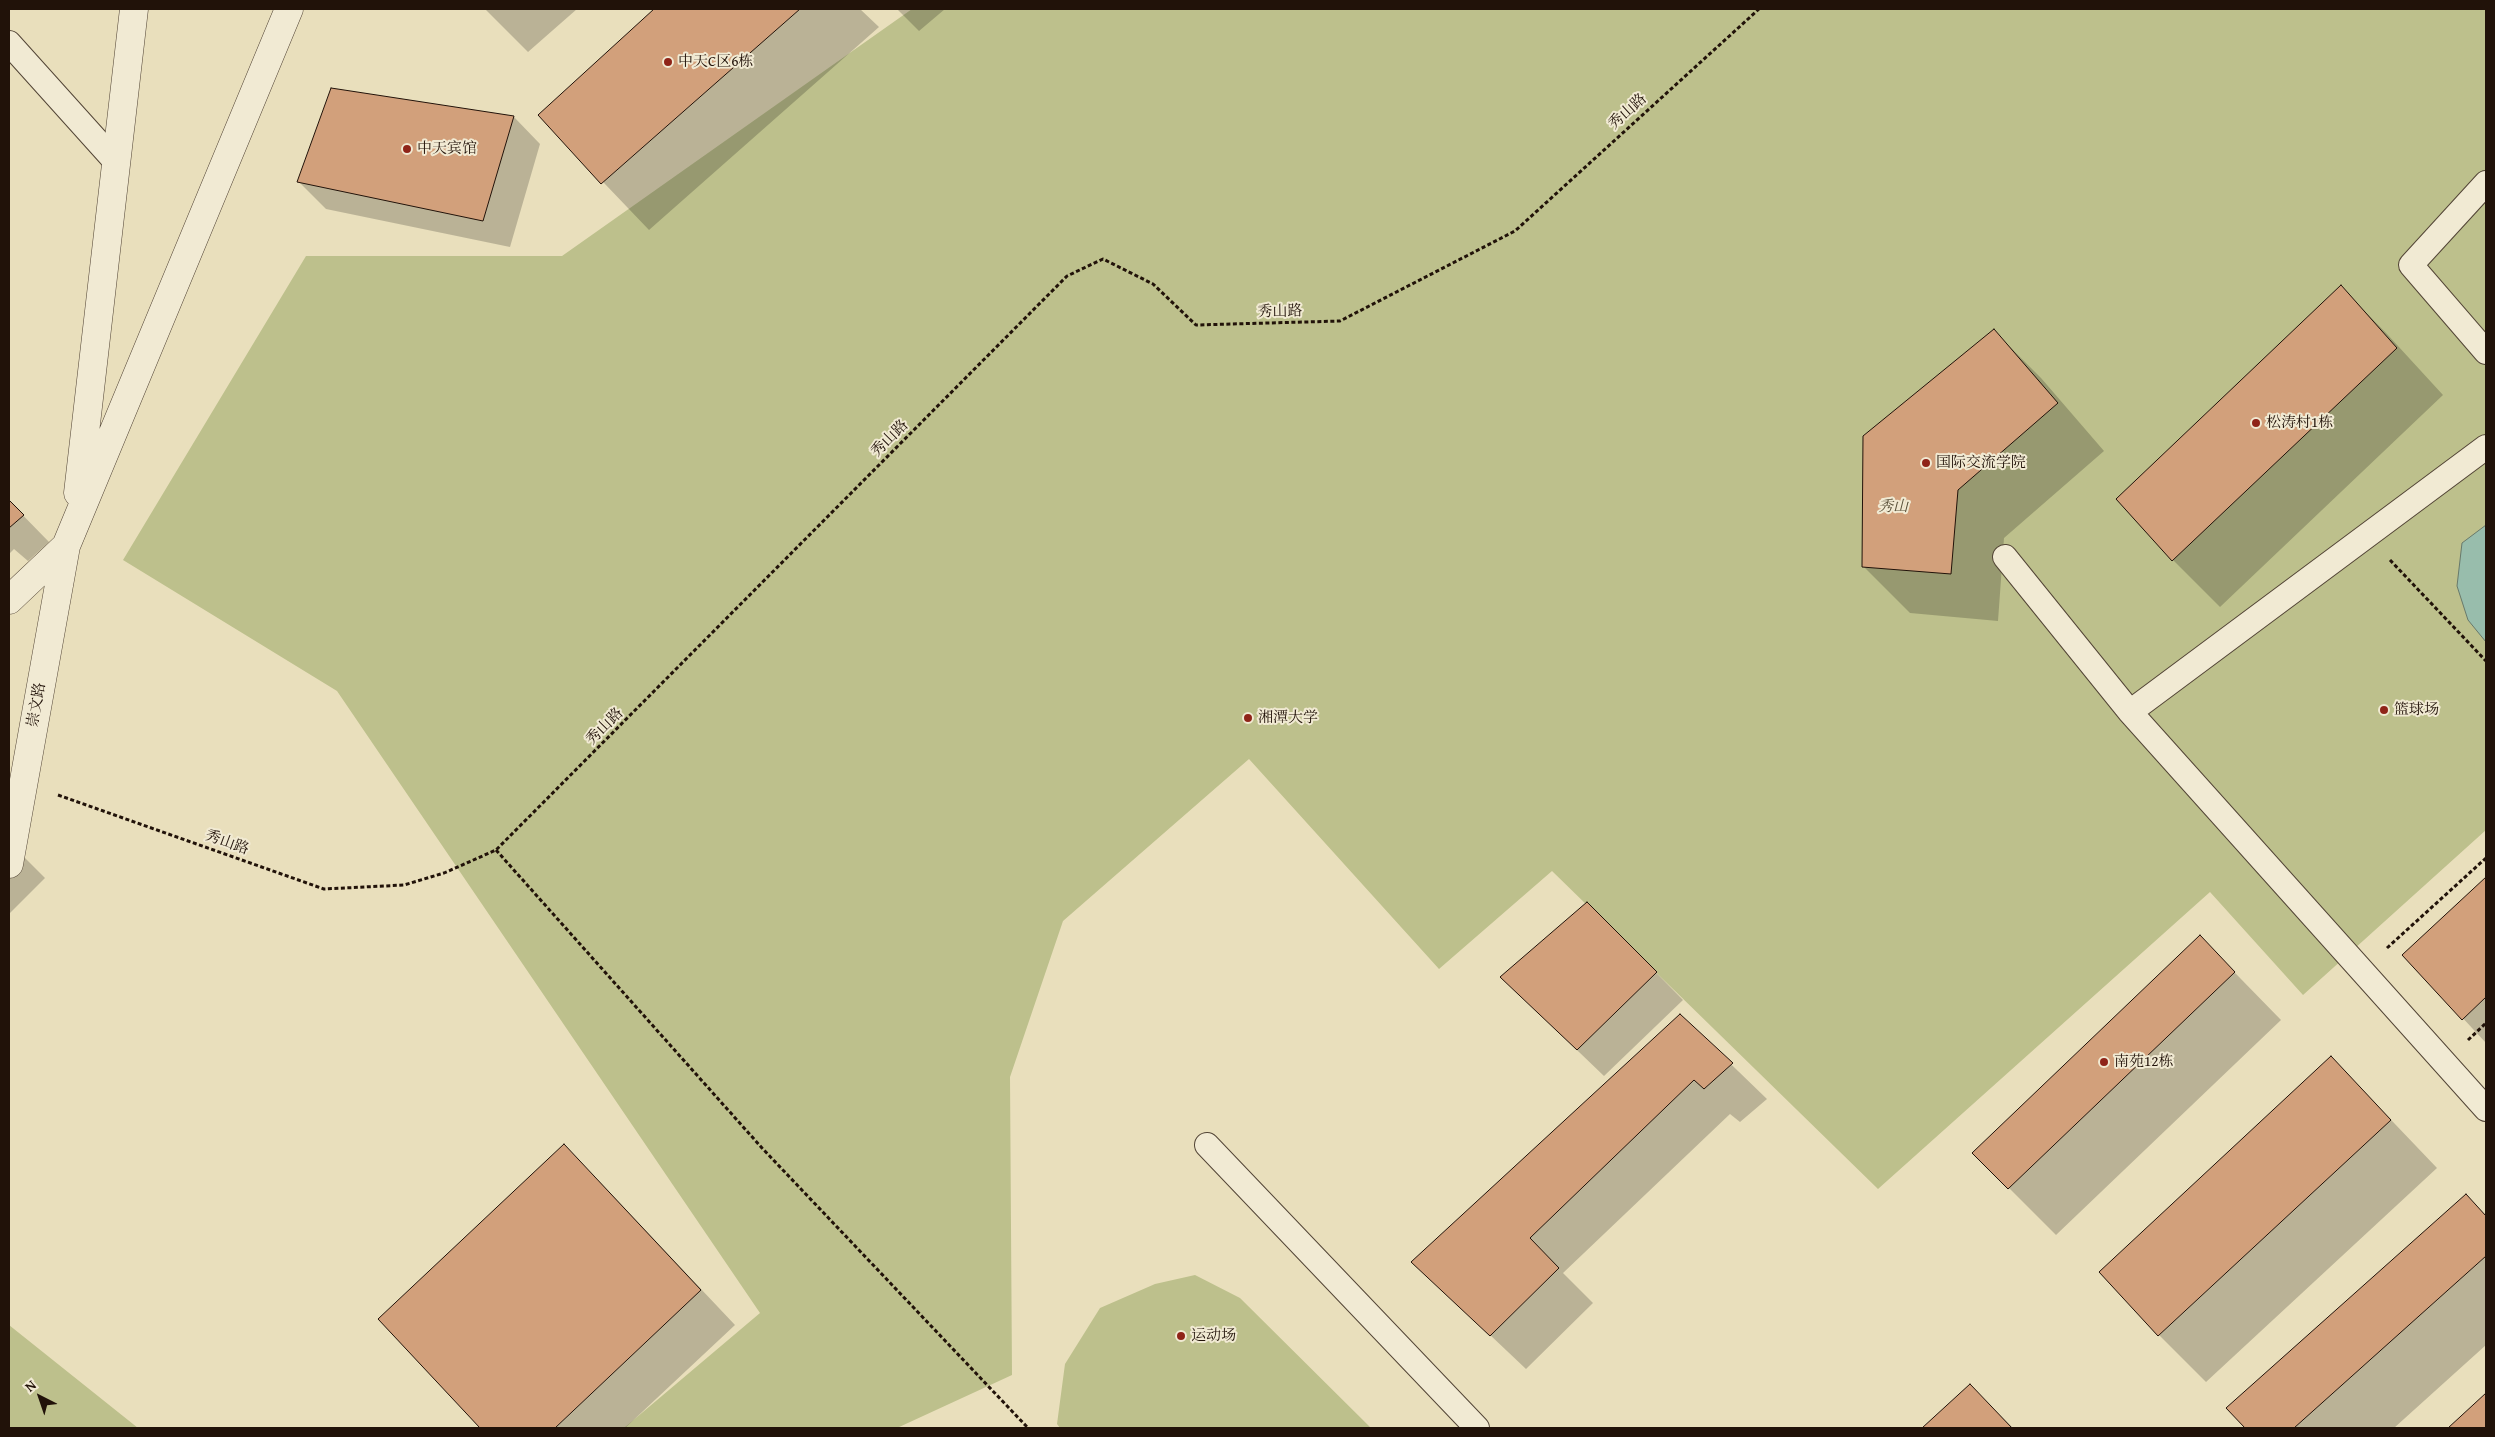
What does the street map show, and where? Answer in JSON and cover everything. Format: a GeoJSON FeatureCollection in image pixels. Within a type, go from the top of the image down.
{"type":"FeatureCollection","features":[{"type":"Feature","properties":{"kind":"street"},"geometry":{"type":"LineString","coordinates":[[70,535],[134,9]]}},
{"type":"Feature","properties":{"kind":"street"},"geometry":{"type":"LineString","coordinates":[[9,600],[70,535],[289,9]]}},
{"type":"Feature","properties":{"kind":"street","name":"崇文路"},"geometry":{"type":"LineString","coordinates":[[9,864],[70,535]]}},
{"type":"Feature","properties":{"kind":"lane"},"geometry":{"type":"LineString","coordinates":[[9,43],[116,162]]}},
{"type":"Feature","properties":{"kind":"lane"},"geometry":{"type":"LineString","coordinates":[[2486,183],[2411,265],[2486,352]]}},
{"type":"Feature","properties":{"kind":"lane"},"geometry":{"type":"LineString","coordinates":[[2130,712],[2486,448]]}},
{"type":"Feature","properties":{"kind":"lane"},"geometry":{"type":"LineString","coordinates":[[2005,557],[2130,712],[2486,1109]]}},
{"type":"Feature","properties":{"kind":"lane"},"geometry":{"type":"LineString","coordinates":[[1207,1145],[1477,1428]]}},
{"type":"Feature","properties":{"kind":"path","name":"秀山路"},"geometry":{"type":"LineString","coordinates":[[23,783],[324,889],[404,885],[444,873],[496,850],[1068,276],[1103,259],[1153,284],[1196,325],[1340,321],[1515,231],[1759,9]]}},
{"type":"Feature","properties":{"kind":"path"},"geometry":{"type":"LineString","coordinates":[[2367,536],[2486,661]]}},
{"type":"Feature","properties":{"kind":"path"},"geometry":{"type":"LineString","coordinates":[[496,850],[762,1148],[1028,1428]]}},
{"type":"Feature","properties":{"kind":"path"},"geometry":{"type":"LineString","coordinates":[[2362,970],[2486,858]]}},
{"type":"Feature","properties":{"kind":"green space","name":"秀山"},"geometry":{"type":"Polygon","coordinates":[[[912,9],[2486,9],[2486,830],[2303,995],[2210,892],[1878,1189],[1552,871],[1439,969],[1249,759],[1063,921],[1010,1077],[1012,1375],[897,1428],[624,1428],[760,1313],[337,691],[123,560],[306,256],[562,256],[912,9]]]}},
{"type":"Feature","properties":{"kind":"green space","name":"运动场"},"geometry":{"type":"Polygon","coordinates":[[[1195,1275],[1240,1298],[1371,1428],[1060,1428],[1057,1424],[1065,1364],[1100,1308],[1155,1284],[1195,1275]]]}},
{"type":"Feature","properties":{"kind":"green space"},"geometry":{"type":"Polygon","coordinates":[[[9,1325],[138,1428],[9,1428],[9,1325]]]}},
{"type":"Feature","properties":{"kind":"shaded area"},"geometry":{"type":"Polygon","coordinates":[[[2486,525],[2486,642],[2468,620],[2457,586],[2462,543],[2486,525]]]}},
{"type":"Feature","properties":{"kind":"building","name":"中天C区6栋"},"geometry":{"type":"Polygon","coordinates":[[[654,9],[800,9],[601,184],[538,115],[654,9]]]}},
{"type":"Feature","properties":{"kind":"building","name":"中天宾馆"},"geometry":{"type":"Polygon","coordinates":[[[331,88],[514,116],[483,221],[297,182],[331,88]]]}},
{"type":"Feature","properties":{"kind":"building","name":"松涛村1栋"},"geometry":{"type":"Polygon","coordinates":[[[2341,285],[2397,348],[2172,561],[2116,499],[2341,285]]]}},
{"type":"Feature","properties":{"kind":"building","name":"国际交流学院"},"geometry":{"type":"Polygon","coordinates":[[[1994,329],[2058,403],[1958,490],[1951,574],[1862,567],[1863,436],[1994,329]]]}},
{"type":"Feature","properties":{"kind":"building"},"geometry":{"type":"Polygon","coordinates":[[[9,500],[24,515],[9,528],[9,500]]]}},
{"type":"Feature","properties":{"kind":"building"},"geometry":{"type":"Polygon","coordinates":[[[2486,877],[2486,997],[2462,1020],[2402,955],[2486,877]]]}},
{"type":"Feature","properties":{"kind":"building"},"geometry":{"type":"Polygon","coordinates":[[[1587,902],[1657,972],[1577,1050],[1500,977],[1587,902]]]}},
{"type":"Feature","properties":{"kind":"building","name":"南苑12栋"},"geometry":{"type":"Polygon","coordinates":[[[2200,935],[2235,972],[2008,1189],[1972,1153],[2200,935]]]}},
{"type":"Feature","properties":{"kind":"building"},"geometry":{"type":"Polygon","coordinates":[[[1680,1014],[1733,1063],[1704,1089],[1694,1080],[1530,1238],[1559,1268],[1490,1336],[1411,1262],[1680,1014]]]}},
{"type":"Feature","properties":{"kind":"building"},"geometry":{"type":"Polygon","coordinates":[[[2331,1056],[2391,1120],[2158,1336],[2099,1272],[2331,1056]]]}},
{"type":"Feature","properties":{"kind":"building"},"geometry":{"type":"Polygon","coordinates":[[[564,1144],[701,1290],[555,1428],[480,1428],[378,1319],[564,1144]]]}},
{"type":"Feature","properties":{"kind":"building"},"geometry":{"type":"Polygon","coordinates":[[[2466,1194],[2486,1216],[2486,1256],[2294,1428],[2245,1428],[2226,1408],[2466,1194]]]}},
{"type":"Feature","properties":{"kind":"building"},"geometry":{"type":"Polygon","coordinates":[[[1970,1384],[2012,1428],[1922,1428],[1970,1384]]]}},
{"type":"Feature","properties":{"kind":"building"},"geometry":{"type":"Polygon","coordinates":[[[2486,1393],[2486,1428],[2448,1428],[2486,1393]]]}},
{"type":"Feature","properties":{"kind":"place","name":"中天C区6栋"},"geometry":{"type":"Point","coordinates":[668,62]}},
{"type":"Feature","properties":{"kind":"place","name":"中天宾馆"},"geometry":{"type":"Point","coordinates":[407,149]}},
{"type":"Feature","properties":{"kind":"place","name":"松涛村1栋"},"geometry":{"type":"Point","coordinates":[2256,423]}},
{"type":"Feature","properties":{"kind":"place","name":"国际交流学院"},"geometry":{"type":"Point","coordinates":[1926,463]}},
{"type":"Feature","properties":{"kind":"place","name":"篮球场"},"geometry":{"type":"Point","coordinates":[2384,710]}},
{"type":"Feature","properties":{"kind":"place","name":"湘潭大学"},"geometry":{"type":"Point","coordinates":[1248,718]}},
{"type":"Feature","properties":{"kind":"place","name":"南苑12栋"},"geometry":{"type":"Point","coordinates":[2104,1062]}},
{"type":"Feature","properties":{"kind":"place","name":"运动场"},"geometry":{"type":"Point","coordinates":[1181,1336]}}]}
